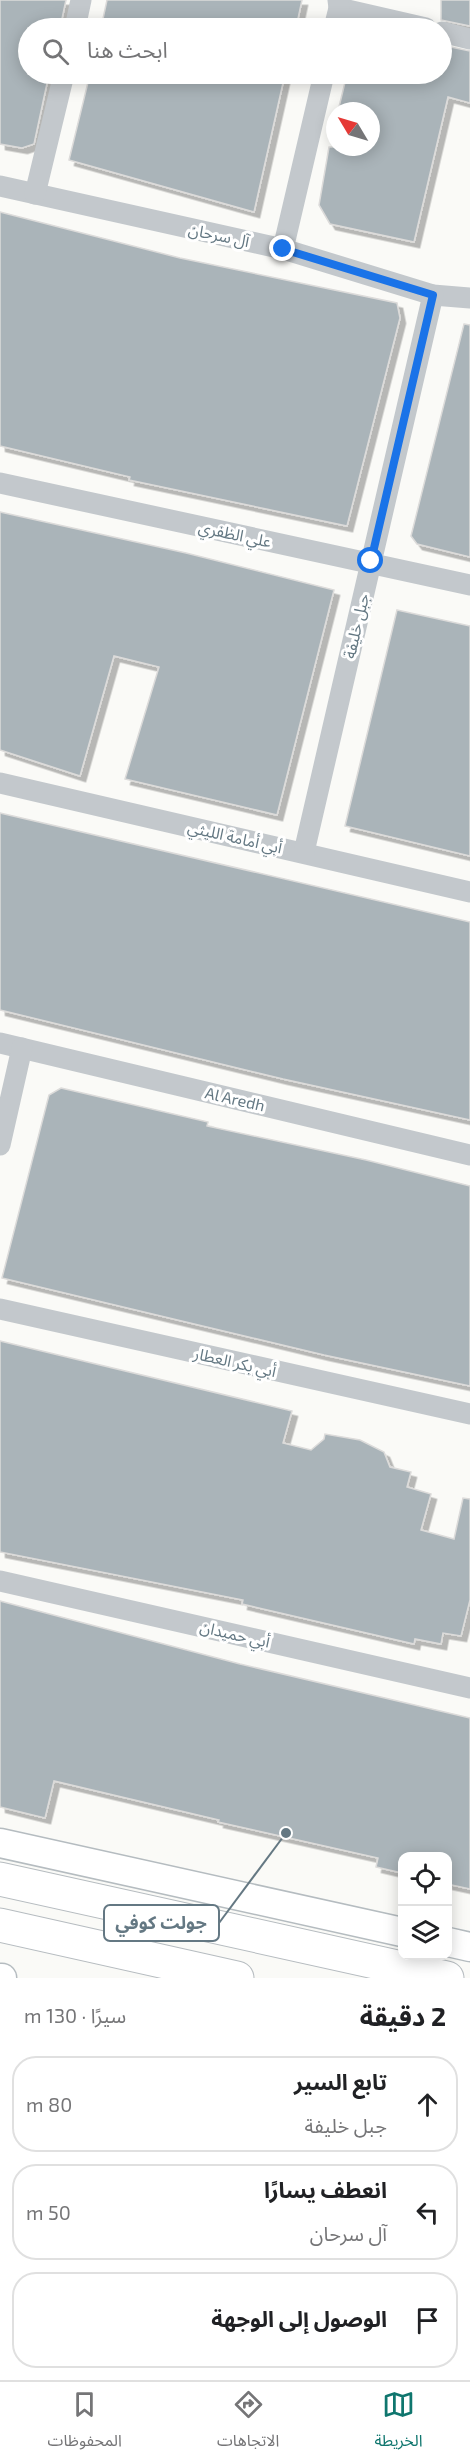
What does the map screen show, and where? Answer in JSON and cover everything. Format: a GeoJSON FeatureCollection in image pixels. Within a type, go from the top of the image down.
{"type":"FeatureCollection","features":[{"type":"Feature","properties":{"kind":"main road"},"geometry":{"type":"LineString","coordinates":[[0,1843],[398,1931]]}},
{"type":"Feature","properties":{"kind":"main road"},"geometry":{"type":"LineString","coordinates":[[0,1879],[447,1978]]}},
{"type":"Feature","properties":{"kind":"main road"},"geometry":{"type":"LineString","coordinates":[[0,1925],[237,1978]]}},
{"type":"Feature","properties":{"kind":"main road"},"geometry":{"type":"LineString","coordinates":[[452,1943],[470,1947]]}},
{"type":"Feature","properties":{"kind":"street"},"geometry":{"type":"LineString","coordinates":[[77,18],[81,0]]}},
{"type":"Feature","properties":{"kind":"street"},"geometry":{"type":"LineString","coordinates":[[338,4],[389,18]]}},
{"type":"Feature","properties":{"kind":"street"},"geometry":{"type":"LineString","coordinates":[[452,35],[470,39]]}},
{"type":"Feature","properties":{"kind":"street"},"geometry":{"type":"LineString","coordinates":[[35,194],[62,84]]}},
{"type":"Feature","properties":{"kind":"street"},"geometry":{"type":"LineString","coordinates":[[283,249],[322,84]]}},
{"type":"Feature","properties":{"kind":"street","name":"آل سرحان"},"geometry":{"type":"LineString","coordinates":[[0,186],[283,249],[433,295],[470,298]]}},
{"type":"Feature","properties":{"kind":"street","name":"جبل خليفة"},"geometry":{"type":"LineString","coordinates":[[303,852],[433,295]]}},
{"type":"Feature","properties":{"kind":"street","name":"علي الظفري"},"geometry":{"type":"LineString","coordinates":[[0,483],[240,536],[371,561],[470,585]]}},
{"type":"Feature","properties":{"kind":"street","name":"أبي أمامة الليثي"},"geometry":{"type":"LineString","coordinates":[[0,783],[470,892]]}},
{"type":"Feature","properties":{"kind":"street","name":"Al Aredh"},"geometry":{"type":"LineString","coordinates":[[0,1043],[470,1155]]}},
{"type":"Feature","properties":{"kind":"street"},"geometry":{"type":"LineString","coordinates":[[0,1145],[22,1048]]}},
{"type":"Feature","properties":{"kind":"street","name":"أبي بكر العطار"},"geometry":{"type":"LineString","coordinates":[[0,1309],[470,1414]]}},
{"type":"Feature","properties":{"kind":"street","name":"أبي حميدان"},"geometry":{"type":"LineString","coordinates":[[0,1581],[470,1688]]}},
{"type":"Feature","properties":{"kind":"building"},"geometry":{"type":"Polygon","coordinates":[[[0,0],[66,0],[62,18],[18,18],[18,84],[47,84],[34,144],[22,148],[0,144],[0,0]]]}},
{"type":"Feature","properties":{"kind":"building"},"geometry":{"type":"Polygon","coordinates":[[[107,0],[302,0],[298,18],[103,18],[107,0]]]}},
{"type":"Feature","properties":{"kind":"building"},"geometry":{"type":"Polygon","coordinates":[[[441,0],[470,0],[470,26],[452,22],[452,18],[441,18],[441,0]]]}},
{"type":"Feature","properties":{"kind":"building"},"geometry":{"type":"Polygon","coordinates":[[[452,47],[470,51],[470,103],[448,97],[414,242],[330,224],[319,205],[327,156],[380,156],[380,102],[340,102],[345,84],[452,84],[452,47]]]}},
{"type":"Feature","properties":{"kind":"building"},"geometry":{"type":"Polygon","coordinates":[[[88,84],[283,84],[254,212],[69,160],[88,84]]]}},
{"type":"Feature","properties":{"kind":"building"},"geometry":{"type":"Polygon","coordinates":[[[0,212],[180,258],[397,303],[400,318],[347,526],[129,480],[130,477],[0,446],[0,212]]]}},
{"type":"Feature","properties":{"kind":"building"},"geometry":{"type":"Polygon","coordinates":[[[464,324],[470,325],[470,557],[417,544],[411,536],[464,324]]]}},
{"type":"Feature","properties":{"kind":"building"},"geometry":{"type":"Polygon","coordinates":[[[0,512],[186,553],[334,590],[277,815],[125,779],[159,667],[114,656],[80,776],[0,750],[0,512]]]}},
{"type":"Feature","properties":{"kind":"building"},"geometry":{"type":"Polygon","coordinates":[[[397,610],[470,626],[470,856],[345,826],[397,610]]]}},
{"type":"Feature","properties":{"kind":"building"},"geometry":{"type":"Polygon","coordinates":[[[0,813],[470,922],[470,1120],[283,1079],[0,1010],[0,813]]]}},
{"type":"Feature","properties":{"kind":"building"},"geometry":{"type":"Polygon","coordinates":[[[61,1088],[208,1122],[207,1126],[366,1160],[470,1186],[470,1386],[324,1355],[2,1278],[49,1095],[61,1088]]]}},
{"type":"Feature","properties":{"kind":"building"},"geometry":{"type":"Polygon","coordinates":[[[0,1341],[292,1411],[283,1443],[311,1450],[324,1439],[325,1434],[360,1440],[384,1452],[390,1467],[411,1472],[407,1487],[431,1494],[421,1530],[454,1539],[463,1498],[470,1499],[470,1600],[461,1636],[443,1633],[441,1644],[415,1639],[414,1644],[242,1604],[243,1600],[0,1552],[0,1341]]]}},
{"type":"Feature","properties":{"kind":"building"},"geometry":{"type":"Polygon","coordinates":[[[0,1601],[240,1664],[470,1718],[470,1889],[452,1885],[452,1852],[398,1852],[398,1872],[376,1867],[378,1858],[218,1822],[219,1820],[54,1781],[45,1818],[0,1807],[0,1601]]]}},
{"type":"Feature","properties":{"kind":"place","name":"جولت كوفي"},"geometry":{"type":"Point","coordinates":[286,1833]}},
{"type":"Feature","properties":{"kind":"route"},"geometry":{"type":"LineString","coordinates":[[283,249],[433,295],[371,561]]}}]}
